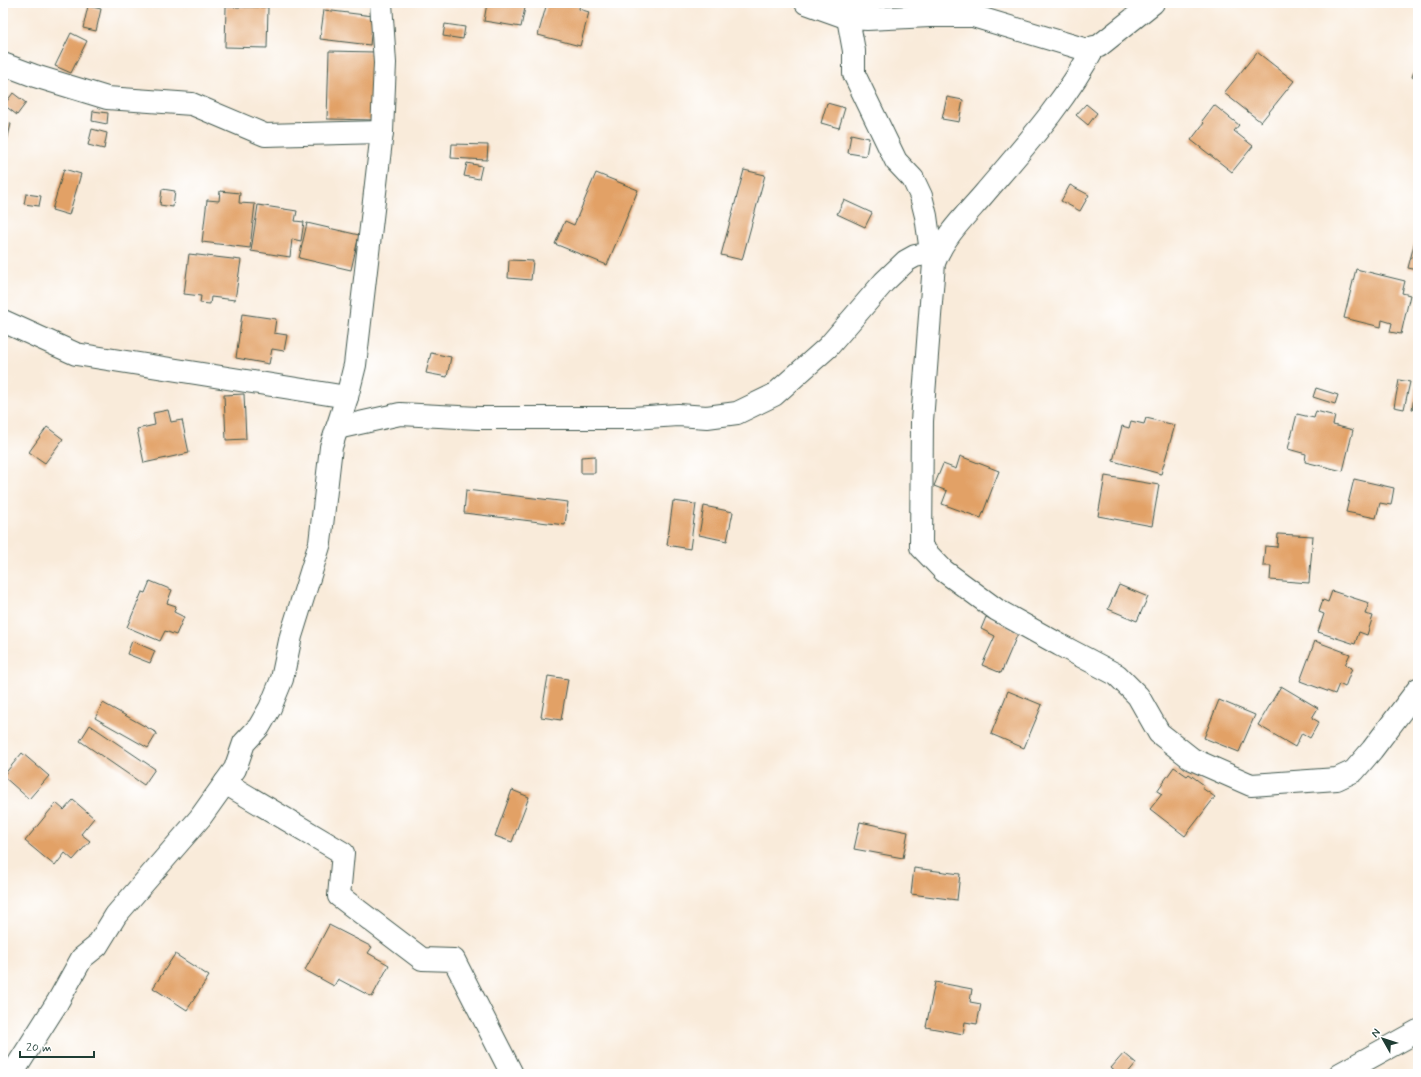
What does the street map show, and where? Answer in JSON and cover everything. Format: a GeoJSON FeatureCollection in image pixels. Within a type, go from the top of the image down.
{"type":"FeatureCollection","features":[{"type":"Feature","properties":{"kind":"street"},"geometry":{"type":"LineString","coordinates":[[12,1074],[57,1003],[82,958],[97,946],[116,915],[200,818],[235,769],[244,743],[259,727],[270,708],[282,679],[291,636],[320,544],[330,447],[347,397],[355,365],[382,132],[385,62],[381,3]]}},
{"type":"Feature","properties":{"kind":"street"},"geometry":{"type":"LineString","coordinates":[[806,3],[848,11],[867,19],[930,16],[973,16],[1087,50],[1099,46],[1153,3]]}},
{"type":"Feature","properties":{"kind":"street"},"geometry":{"type":"LineString","coordinates":[[848,11],[854,52],[854,74],[896,161],[913,179],[926,216],[934,252],[922,414],[920,512],[921,547],[944,572],[997,610],[1117,675],[1138,696],[1159,733],[1192,759],[1251,785],[1337,779],[1354,771],[1372,750],[1418,689]]}},
{"type":"Feature","properties":{"kind":"street"},"geometry":{"type":"LineString","coordinates":[[337,428],[400,414],[478,418],[633,418],[678,415],[707,417],[737,413],[774,395],[828,347],[884,282],[906,262],[915,256],[934,252],[1033,134],[1082,69],[1094,47]]}},
{"type":"Feature","properties":{"kind":"street"},"geometry":{"type":"LineString","coordinates":[[3,64],[35,76],[107,98],[192,104],[266,135],[382,132]]}},
{"type":"Feature","properties":{"kind":"street"},"geometry":{"type":"LineString","coordinates":[[3,322],[76,354],[347,397]]}},
{"type":"Feature","properties":{"kind":"street"},"geometry":{"type":"LineString","coordinates":[[225,783],[343,853],[339,896],[422,959],[454,960],[512,1074]]}},
{"type":"Feature","properties":{"kind":"street"},"geometry":{"type":"LineString","coordinates":[[1340,1074],[1418,1031]]}},
{"type":"Feature","properties":{"kind":"building"},"geometry":{"type":"Polygon","coordinates":[[[487,3],[526,3],[521,27],[484,21],[487,3]]]}},
{"type":"Feature","properties":{"kind":"building"},"geometry":{"type":"Polygon","coordinates":[[[547,3],[580,3],[579,9],[589,12],[580,46],[538,35],[547,3]]]}},
{"type":"Feature","properties":{"kind":"building"},"geometry":{"type":"Polygon","coordinates":[[[88,6],[101,9],[96,31],[83,28],[88,6]]]}},
{"type":"Feature","properties":{"kind":"building"},"geometry":{"type":"Polygon","coordinates":[[[226,7],[268,7],[267,48],[225,47],[226,7]]]}},
{"type":"Feature","properties":{"kind":"building"},"geometry":{"type":"Polygon","coordinates":[[[324,10],[373,16],[370,45],[320,39],[324,10]]]}},
{"type":"Feature","properties":{"kind":"building"},"geometry":{"type":"Polygon","coordinates":[[[445,24],[465,27],[463,39],[443,36],[445,24]]]}},
{"type":"Feature","properties":{"kind":"building"},"geometry":{"type":"Polygon","coordinates":[[[71,33],[87,41],[71,73],[55,66],[71,33]]]}},
{"type":"Feature","properties":{"kind":"building"},"geometry":{"type":"Polygon","coordinates":[[[329,51],[375,52],[373,120],[327,119],[329,51]]]}},
{"type":"Feature","properties":{"kind":"building"},"geometry":{"type":"Polygon","coordinates":[[[1257,52],[1294,81],[1261,122],[1224,93],[1257,52]]]}},
{"type":"Feature","properties":{"kind":"building"},"geometry":{"type":"Polygon","coordinates":[[[1418,60],[1418,80],[1412,77],[1418,60]]]}},
{"type":"Feature","properties":{"kind":"building"},"geometry":{"type":"Polygon","coordinates":[[[13,93],[26,103],[17,115],[4,105],[13,93]]]}},
{"type":"Feature","properties":{"kind":"building"},"geometry":{"type":"Polygon","coordinates":[[[947,97],[963,100],[959,122],[942,119],[947,97]]]}},
{"type":"Feature","properties":{"kind":"building"},"geometry":{"type":"Polygon","coordinates":[[[827,103],[845,108],[839,128],[821,123],[827,103]]]}},
{"type":"Feature","properties":{"kind":"building"},"geometry":{"type":"Polygon","coordinates":[[[1086,104],[1097,113],[1088,125],[1076,115],[1086,104]]]}},
{"type":"Feature","properties":{"kind":"building"},"geometry":{"type":"Polygon","coordinates":[[[1214,105],[1239,125],[1234,131],[1253,146],[1232,172],[1191,140],[1204,123],[1202,121],[1214,105]]]}},
{"type":"Feature","properties":{"kind":"building"},"geometry":{"type":"Polygon","coordinates":[[[93,111],[108,113],[107,124],[92,121],[93,111]]]}},
{"type":"Feature","properties":{"kind":"building"},"geometry":{"type":"Polygon","coordinates":[[[3,122],[11,124],[5,149],[3,149],[3,122]]]}},
{"type":"Feature","properties":{"kind":"building"},"geometry":{"type":"Polygon","coordinates":[[[92,129],[107,133],[104,149],[88,145],[92,129]]]}},
{"type":"Feature","properties":{"kind":"building"},"geometry":{"type":"Polygon","coordinates":[[[851,134],[869,138],[866,156],[848,153],[851,134]]]}},
{"type":"Feature","properties":{"kind":"building"},"geometry":{"type":"Polygon","coordinates":[[[452,144],[488,145],[487,160],[451,158],[452,144]]]}},
{"type":"Feature","properties":{"kind":"building"},"geometry":{"type":"Polygon","coordinates":[[[467,163],[482,166],[479,179],[464,176],[467,163]]]}},
{"type":"Feature","properties":{"kind":"building"},"geometry":{"type":"Polygon","coordinates":[[[64,169],[81,174],[69,215],[52,210],[64,169]]]}},
{"type":"Feature","properties":{"kind":"building"},"geometry":{"type":"Polygon","coordinates":[[[744,170],[765,175],[742,260],[721,255],[744,170]]]}},
{"type":"Feature","properties":{"kind":"building"},"geometry":{"type":"Polygon","coordinates":[[[596,173],[638,190],[607,265],[555,244],[565,221],[574,225],[596,173]]]}},
{"type":"Feature","properties":{"kind":"building"},"geometry":{"type":"Polygon","coordinates":[[[1070,185],[1089,195],[1080,211],[1061,201],[1070,185]]]}},
{"type":"Feature","properties":{"kind":"building"},"geometry":{"type":"Polygon","coordinates":[[[162,189],[175,191],[173,207],[160,205],[162,189]]]}},
{"type":"Feature","properties":{"kind":"building"},"geometry":{"type":"Polygon","coordinates":[[[220,191],[240,193],[239,203],[255,204],[250,248],[202,242],[207,200],[219,201],[220,191]]]}},
{"type":"Feature","properties":{"kind":"building"},"geometry":{"type":"Polygon","coordinates":[[[26,194],[41,196],[39,206],[24,204],[26,194]]]}},
{"type":"Feature","properties":{"kind":"building"},"geometry":{"type":"Polygon","coordinates":[[[844,200],[872,213],[865,227],[837,214],[844,200]]]}},
{"type":"Feature","properties":{"kind":"building"},"geometry":{"type":"Polygon","coordinates":[[[258,205],[297,211],[295,221],[304,222],[301,241],[292,239],[290,257],[251,251],[258,205]]]}},
{"type":"Feature","properties":{"kind":"building"},"geometry":{"type":"Polygon","coordinates":[[[307,223],[359,235],[351,270],[299,258],[307,223]]]}},
{"type":"Feature","properties":{"kind":"building"},"geometry":{"type":"Polygon","coordinates":[[[1418,233],[1418,270],[1408,268],[1418,233]]]}},
{"type":"Feature","properties":{"kind":"building"},"geometry":{"type":"Polygon","coordinates":[[[189,254],[241,260],[235,300],[211,297],[210,304],[200,303],[201,296],[184,294],[189,254]]]}},
{"type":"Feature","properties":{"kind":"building"},"geometry":{"type":"Polygon","coordinates":[[[509,260],[533,261],[531,280],[508,278],[509,260]]]}},
{"type":"Feature","properties":{"kind":"building"},"geometry":{"type":"Polygon","coordinates":[[[1356,269],[1405,281],[1402,293],[1410,295],[1401,334],[1390,332],[1392,323],[1382,320],[1381,327],[1344,318],[1356,269]]]}},
{"type":"Feature","properties":{"kind":"building"},"geometry":{"type":"Polygon","coordinates":[[[242,314],[276,319],[274,333],[287,335],[284,351],[272,349],[269,364],[236,358],[242,314]]]}},
{"type":"Feature","properties":{"kind":"building"},"geometry":{"type":"Polygon","coordinates":[[[431,353],[451,357],[447,377],[426,373],[431,353]]]}},
{"type":"Feature","properties":{"kind":"building"},"geometry":{"type":"Polygon","coordinates":[[[1399,380],[1410,382],[1404,409],[1394,407],[1399,380]]]}},
{"type":"Feature","properties":{"kind":"building"},"geometry":{"type":"Polygon","coordinates":[[[1416,387],[1418,387],[1418,410],[1412,409],[1416,387]]]}},
{"type":"Feature","properties":{"kind":"building"},"geometry":{"type":"Polygon","coordinates":[[[1316,388],[1338,395],[1335,404],[1313,397],[1316,388]]]}},
{"type":"Feature","properties":{"kind":"building"},"geometry":{"type":"Polygon","coordinates":[[[244,394],[246,439],[226,440],[224,395],[244,394]]]}},
{"type":"Feature","properties":{"kind":"building"},"geometry":{"type":"Polygon","coordinates":[[[168,410],[171,422],[182,420],[189,453],[144,463],[137,429],[155,425],[153,413],[168,410]]]}},
{"type":"Feature","properties":{"kind":"building"},"geometry":{"type":"Polygon","coordinates":[[[1316,411],[1335,416],[1333,425],[1353,430],[1343,471],[1305,462],[1306,454],[1288,449],[1297,414],[1314,418],[1316,411]]]}},
{"type":"Feature","properties":{"kind":"building"},"geometry":{"type":"Polygon","coordinates":[[[1146,418],[1175,425],[1161,474],[1113,461],[1122,426],[1129,428],[1131,421],[1144,424],[1146,418]]]}},
{"type":"Feature","properties":{"kind":"building"},"geometry":{"type":"Polygon","coordinates":[[[47,427],[63,439],[45,463],[29,452],[47,427]]]}},
{"type":"Feature","properties":{"kind":"building"},"geometry":{"type":"Polygon","coordinates":[[[595,456],[595,473],[581,473],[581,457],[595,456]]]}},
{"type":"Feature","properties":{"kind":"building"},"geometry":{"type":"Polygon","coordinates":[[[960,456],[999,471],[981,518],[942,504],[947,491],[934,486],[943,464],[956,469],[960,456]]]}},
{"type":"Feature","properties":{"kind":"building"},"geometry":{"type":"Polygon","coordinates":[[[1105,476],[1159,485],[1152,526],[1098,516],[1105,476]]]}},
{"type":"Feature","properties":{"kind":"building"},"geometry":{"type":"Polygon","coordinates":[[[1354,479],[1394,488],[1391,505],[1380,503],[1376,518],[1346,512],[1354,479]]]}},
{"type":"Feature","properties":{"kind":"building"},"geometry":{"type":"Polygon","coordinates":[[[466,490],[568,502],[565,525],[464,513],[466,490]]]}},
{"type":"Feature","properties":{"kind":"building"},"geometry":{"type":"Polygon","coordinates":[[[673,501],[696,504],[690,549],[667,545],[673,501]]]}},
{"type":"Feature","properties":{"kind":"building"},"geometry":{"type":"Polygon","coordinates":[[[704,506],[733,512],[727,541],[699,535],[704,506]]]}},
{"type":"Feature","properties":{"kind":"building"},"geometry":{"type":"Polygon","coordinates":[[[1278,534],[1313,536],[1309,583],[1270,580],[1271,566],[1263,566],[1265,546],[1277,547],[1278,534]]]}},
{"type":"Feature","properties":{"kind":"building"},"geometry":{"type":"Polygon","coordinates":[[[150,581],[172,590],[167,603],[176,606],[174,612],[184,617],[176,635],[165,631],[160,641],[127,627],[142,592],[145,593],[150,581]]]}},
{"type":"Feature","properties":{"kind":"building"},"geometry":{"type":"Polygon","coordinates":[[[1119,585],[1148,597],[1137,621],[1108,609],[1119,585]]]}},
{"type":"Feature","properties":{"kind":"building"},"geometry":{"type":"Polygon","coordinates":[[[1332,591],[1369,603],[1365,614],[1373,616],[1367,635],[1359,632],[1355,644],[1318,632],[1324,614],[1319,612],[1323,600],[1328,602],[1332,591]]]}},
{"type":"Feature","properties":{"kind":"building"},"geometry":{"type":"Polygon","coordinates":[[[986,617],[1019,631],[1001,673],[982,665],[995,636],[981,629],[986,617]]]}},
{"type":"Feature","properties":{"kind":"building"},"geometry":{"type":"Polygon","coordinates":[[[132,641],[155,651],[150,663],[127,654],[132,641]]]}},
{"type":"Feature","properties":{"kind":"building"},"geometry":{"type":"Polygon","coordinates":[[[1315,641],[1350,654],[1345,665],[1352,668],[1345,687],[1339,684],[1335,694],[1300,681],[1315,641]]]}},
{"type":"Feature","properties":{"kind":"building"},"geometry":{"type":"Polygon","coordinates":[[[548,676],[568,679],[561,720],[541,717],[548,676]]]}},
{"type":"Feature","properties":{"kind":"building"},"geometry":{"type":"Polygon","coordinates":[[[1281,686],[1318,708],[1312,718],[1319,722],[1310,738],[1302,733],[1295,747],[1258,725],[1281,686]]]}},
{"type":"Feature","properties":{"kind":"building"},"geometry":{"type":"Polygon","coordinates":[[[1008,691],[1042,705],[1024,748],[991,734],[1008,691]]]}},
{"type":"Feature","properties":{"kind":"building"},"geometry":{"type":"Polygon","coordinates":[[[1219,700],[1255,715],[1239,752],[1204,738],[1219,700]]]}},
{"type":"Feature","properties":{"kind":"building"},"geometry":{"type":"Polygon","coordinates":[[[103,703],[157,733],[148,748],[95,718],[103,703]]]}},
{"type":"Feature","properties":{"kind":"building"},"geometry":{"type":"Polygon","coordinates":[[[90,725],[155,769],[144,785],[80,741],[90,725]]]}},
{"type":"Feature","properties":{"kind":"building"},"geometry":{"type":"Polygon","coordinates":[[[22,753],[49,776],[29,799],[3,776],[22,753]]]}},
{"type":"Feature","properties":{"kind":"building"},"geometry":{"type":"Polygon","coordinates":[[[1174,767],[1187,776],[1189,774],[1204,785],[1202,788],[1215,797],[1185,836],[1150,809],[1162,794],[1157,791],[1174,767]]]}},
{"type":"Feature","properties":{"kind":"building"},"geometry":{"type":"Polygon","coordinates":[[[512,790],[529,797],[512,842],[495,836],[512,790]]]}},
{"type":"Feature","properties":{"kind":"building"},"geometry":{"type":"Polygon","coordinates":[[[73,800],[94,818],[81,834],[90,841],[73,860],[65,853],[55,866],[25,841],[56,803],[64,810],[73,800]]]}},
{"type":"Feature","properties":{"kind":"building"},"geometry":{"type":"Polygon","coordinates":[[[860,822],[908,832],[903,858],[854,849],[860,822]]]}},
{"type":"Feature","properties":{"kind":"building"},"geometry":{"type":"Polygon","coordinates":[[[914,868],[960,874],[957,900],[911,894],[914,868]]]}},
{"type":"Feature","properties":{"kind":"building"},"geometry":{"type":"Polygon","coordinates":[[[329,925],[372,947],[368,953],[389,965],[372,997],[338,979],[334,986],[305,970],[329,925]]]}},
{"type":"Feature","properties":{"kind":"building"},"geometry":{"type":"Polygon","coordinates":[[[175,954],[209,976],[187,1010],[153,988],[175,954]]]}},
{"type":"Feature","properties":{"kind":"building"},"geometry":{"type":"Polygon","coordinates":[[[935,982],[972,989],[970,1002],[981,1004],[977,1024],[965,1022],[963,1034],[926,1027],[935,982]]]}},
{"type":"Feature","properties":{"kind":"building"},"geometry":{"type":"Polygon","coordinates":[[[1124,1053],[1136,1063],[1127,1074],[1118,1074],[1111,1068],[1124,1053]]]}}]}
